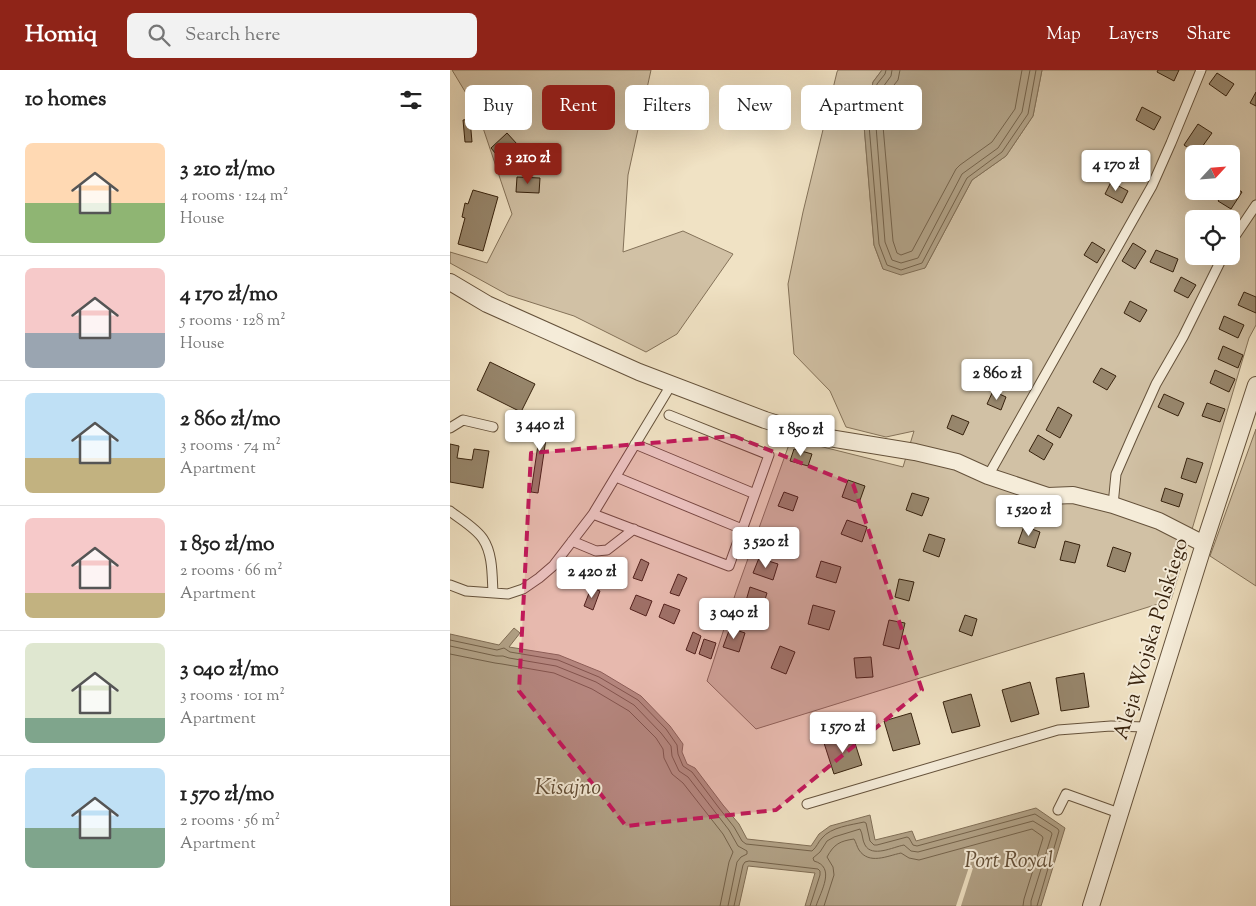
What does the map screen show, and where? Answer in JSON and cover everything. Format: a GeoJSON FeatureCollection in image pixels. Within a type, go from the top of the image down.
{"type":"FeatureCollection","features":[{"type":"Feature","properties":{"kind":"street"},"geometry":{"type":"LineString","coordinates":[[450,282],[487,304],[639,372],[765,420],[818,436],[915,452],[957,462],[988,476],[1048,496],[1073,494],[1113,505],[1159,522],[1204,544]]}},
{"type":"Feature","properties":{"kind":"street","name":"Aleja Wojska Polskiego"},"geometry":{"type":"LineString","coordinates":[[1091,906],[1146,727],[1256,385]]}},
{"type":"Feature","properties":{"kind":"lane"},"geometry":{"type":"LineString","coordinates":[[988,476],[1152,186],[1172,143],[1201,70]]}},
{"type":"Feature","properties":{"kind":"lane"},"geometry":{"type":"LineString","coordinates":[[1240,229],[1256,205]]}},
{"type":"Feature","properties":{"kind":"lane"},"geometry":{"type":"LineString","coordinates":[[1113,505],[1116,474],[1132,435],[1156,384],[1187,329],[1219,265]]}},
{"type":"Feature","properties":{"kind":"lane"},"geometry":{"type":"LineString","coordinates":[[450,585],[466,591],[508,594],[523,589],[540,578],[553,566],[593,514],[671,385]]}},
{"type":"Feature","properties":{"kind":"lane"},"geometry":{"type":"LineString","coordinates":[[593,514],[729,566],[768,455],[670,415]]}},
{"type":"Feature","properties":{"kind":"lane"},"geometry":{"type":"LineString","coordinates":[[450,428],[463,420],[493,427]]}},
{"type":"Feature","properties":{"kind":"lane"},"geometry":{"type":"LineString","coordinates":[[635,444],[755,494]]}},
{"type":"Feature","properties":{"kind":"lane"},"geometry":{"type":"LineString","coordinates":[[616,477],[742,529]]}},
{"type":"Feature","properties":{"kind":"lane"},"geometry":{"type":"LineString","coordinates":[[450,511],[483,539],[490,558],[493,593]]}},
{"type":"Feature","properties":{"kind":"lane"},"geometry":{"type":"LineString","coordinates":[[572,541],[596,551],[607,550],[634,530]]}},
{"type":"Feature","properties":{"kind":"lane"},"geometry":{"type":"LineString","coordinates":[[807,804],[1058,730],[1110,726],[1146,727]]}},
{"type":"Feature","properties":{"kind":"lane"},"geometry":{"type":"LineString","coordinates":[[1058,810],[1066,794],[1119,813]]}},
{"type":"Feature","properties":{"kind":"highlighted area"},"geometry":{"type":"Polygon","coordinates":[[[734,436],[853,484],[922,690],[776,810],[626,826],[519,691],[531,453],[734,436]]]}},
{"type":"Feature","properties":{"kind":"shaded area"},"geometry":{"type":"Polygon","coordinates":[[[452,70],[651,70],[648,85],[625,85],[625,130],[638,130],[628,175],[623,252],[683,231],[733,254],[677,334],[646,352],[574,316],[508,295],[450,263],[450,252],[487,263],[512,214],[484,130],[532,130],[532,85],[465,85],[465,92],[452,70]]]}},
{"type":"Feature","properties":{"kind":"shaded area"},"geometry":{"type":"Polygon","coordinates":[[[838,70],[882,70],[872,85],[834,85],[838,70]]]}},
{"type":"Feature","properties":{"kind":"shaded area"},"geometry":{"type":"Polygon","coordinates":[[[1042,70],[1256,70],[1256,325],[1249,338],[1171,600],[756,729],[707,681],[736,592],[791,439],[903,467],[914,431],[886,437],[846,427],[830,391],[794,354],[788,284],[823,130],[864,130],[874,245],[883,269],[925,268],[972,180],[1006,156],[1033,116],[1042,70]]]}},
{"type":"Feature","properties":{"kind":"shaded area"},"geometry":{"type":"Polygon","coordinates":[[[1256,429],[1256,586],[1210,556],[1256,429]]]}},
{"type":"Feature","properties":{"kind":"water"},"geometry":{"type":"Polygon","coordinates":[[[882,70],[1042,70],[1033,116],[1006,156],[972,180],[925,268],[901,275],[883,269],[874,245],[864,130],[922,130],[922,85],[872,85],[882,70]]]}},
{"type":"Feature","properties":{"kind":"water","name":"Kisajno"},"geometry":{"type":"Polygon","coordinates":[[[514,628],[520,633],[509,647],[559,655],[601,672],[641,696],[670,726],[683,744],[682,752],[687,764],[695,768],[739,824],[747,839],[811,846],[819,834],[830,826],[870,815],[875,840],[912,831],[916,841],[1036,808],[1065,828],[1041,906],[805,906],[815,873],[748,866],[739,906],[450,906],[450,634],[499,645],[514,628]]]}},
{"type":"Feature","properties":{"kind":"pier"},"geometry":{"type":"Polygon","coordinates":[[[969,867],[973,868],[961,906],[956,906],[969,867]]]}},
{"type":"Feature","properties":{"kind":"building"},"geometry":{"type":"Polygon","coordinates":[[[1158,70],[1179,70],[1174,81],[1157,72],[1158,70]]]}},
{"type":"Feature","properties":{"kind":"building"},"geometry":{"type":"Polygon","coordinates":[[[1217,73],[1234,84],[1226,96],[1209,84],[1217,73]]]}},
{"type":"Feature","properties":{"kind":"building"},"geometry":{"type":"Polygon","coordinates":[[[1256,92],[1256,106],[1250,103],[1256,92]]]}},
{"type":"Feature","properties":{"kind":"building"},"geometry":{"type":"Polygon","coordinates":[[[1142,107],[1161,117],[1154,130],[1136,120],[1142,107]]]}},
{"type":"Feature","properties":{"kind":"building"},"geometry":{"type":"Polygon","coordinates":[[[463,120],[465,120],[465,130],[471,130],[472,142],[465,142],[463,120]]]}},
{"type":"Feature","properties":{"kind":"building"},"geometry":{"type":"Polygon","coordinates":[[[1198,124],[1212,133],[1203,145],[1184,145],[1198,124]]]}},
{"type":"Feature","properties":{"kind":"building"},"geometry":{"type":"Polygon","coordinates":[[[507,133],[517,144],[500,159],[491,148],[507,133]]]}},
{"type":"Feature","properties":{"kind":"building"},"geometry":{"type":"Polygon","coordinates":[[[517,177],[540,178],[539,193],[516,192],[517,177]]]}},
{"type":"Feature","properties":{"kind":"building"},"geometry":{"type":"Polygon","coordinates":[[[1111,182],[1128,191],[1122,203],[1105,194],[1111,182]]]}},
{"type":"Feature","properties":{"kind":"building"},"geometry":{"type":"Polygon","coordinates":[[[473,190],[498,197],[483,251],[458,244],[465,218],[462,217],[465,203],[468,204],[473,190]]]}},
{"type":"Feature","properties":{"kind":"building"},"geometry":{"type":"Polygon","coordinates":[[[1219,200],[1237,200],[1231,209],[1219,200]]]}},
{"type":"Feature","properties":{"kind":"building"},"geometry":{"type":"Polygon","coordinates":[[[1092,242],[1105,250],[1097,263],[1084,255],[1092,242]]]}},
{"type":"Feature","properties":{"kind":"building"},"geometry":{"type":"Polygon","coordinates":[[[1133,243],[1146,251],[1135,269],[1122,261],[1133,243]]]}},
{"type":"Feature","properties":{"kind":"building"},"geometry":{"type":"Polygon","coordinates":[[[1156,250],[1178,259],[1173,272],[1150,262],[1156,250]]]}},
{"type":"Feature","properties":{"kind":"building"},"geometry":{"type":"Polygon","coordinates":[[[1181,277],[1196,285],[1188,298],[1174,291],[1181,277]]]}},
{"type":"Feature","properties":{"kind":"building"},"geometry":{"type":"Polygon","coordinates":[[[1244,292],[1256,297],[1256,313],[1238,305],[1244,292]]]}},
{"type":"Feature","properties":{"kind":"building"},"geometry":{"type":"Polygon","coordinates":[[[1130,301],[1147,310],[1140,322],[1124,313],[1130,301]]]}},
{"type":"Feature","properties":{"kind":"building"},"geometry":{"type":"Polygon","coordinates":[[[1224,316],[1244,325],[1238,338],[1219,329],[1224,316]]]}},
{"type":"Feature","properties":{"kind":"building"},"geometry":{"type":"Polygon","coordinates":[[[1223,346],[1243,355],[1238,368],[1218,359],[1223,346]]]}},
{"type":"Feature","properties":{"kind":"building"},"geometry":{"type":"Polygon","coordinates":[[[490,362],[535,384],[521,412],[477,390],[490,362]]]}},
{"type":"Feature","properties":{"kind":"building"},"geometry":{"type":"Polygon","coordinates":[[[1101,368],[1116,376],[1107,390],[1093,382],[1101,368]]]}},
{"type":"Feature","properties":{"kind":"building"},"geometry":{"type":"Polygon","coordinates":[[[1215,370],[1235,379],[1229,392],[1210,383],[1215,370]]]}},
{"type":"Feature","properties":{"kind":"building"},"geometry":{"type":"Polygon","coordinates":[[[993,391],[1006,397],[1001,410],[987,404],[993,391]]]}},
{"type":"Feature","properties":{"kind":"building"},"geometry":{"type":"Polygon","coordinates":[[[1164,394],[1184,403],[1178,416],[1158,407],[1164,394]]]}},
{"type":"Feature","properties":{"kind":"building"},"geometry":{"type":"Polygon","coordinates":[[[1207,403],[1225,409],[1220,422],[1202,416],[1207,403]]]}},
{"type":"Feature","properties":{"kind":"building"},"geometry":{"type":"Polygon","coordinates":[[[1058,407],[1072,415],[1060,438],[1046,430],[1058,407]]]}},
{"type":"Feature","properties":{"kind":"building"},"geometry":{"type":"Polygon","coordinates":[[[543,411],[550,412],[538,493],[531,492],[543,411]]]}},
{"type":"Feature","properties":{"kind":"building"},"geometry":{"type":"Polygon","coordinates":[[[952,415],[969,422],[963,435],[947,428],[952,415]]]}},
{"type":"Feature","properties":{"kind":"building"},"geometry":{"type":"Polygon","coordinates":[[[1038,435],[1053,444],[1044,460],[1029,451],[1038,435]]]}},
{"type":"Feature","properties":{"kind":"building"},"geometry":{"type":"Polygon","coordinates":[[[450,444],[459,446],[457,458],[472,460],[474,449],[489,451],[483,488],[450,482],[450,444]]]}},
{"type":"Feature","properties":{"kind":"building"},"geometry":{"type":"Polygon","coordinates":[[[794,449],[812,454],[808,466],[790,461],[794,449]]]}},
{"type":"Feature","properties":{"kind":"building"},"geometry":{"type":"Polygon","coordinates":[[[1187,458],[1203,463],[1196,483],[1181,478],[1187,458]]]}},
{"type":"Feature","properties":{"kind":"building"},"geometry":{"type":"Polygon","coordinates":[[[848,480],[865,486],[859,503],[842,497],[848,480]]]}},
{"type":"Feature","properties":{"kind":"building"},"geometry":{"type":"Polygon","coordinates":[[[1165,488],[1183,494],[1179,507],[1161,501],[1165,488]]]}},
{"type":"Feature","properties":{"kind":"building"},"geometry":{"type":"Polygon","coordinates":[[[784,492],[798,497],[793,511],[778,506],[784,492]]]}},
{"type":"Feature","properties":{"kind":"building"},"geometry":{"type":"Polygon","coordinates":[[[912,493],[929,498],[922,516],[906,510],[912,493]]]}},
{"type":"Feature","properties":{"kind":"building"},"geometry":{"type":"Polygon","coordinates":[[[847,520],[867,527],[862,542],[841,534],[847,520]]]}},
{"type":"Feature","properties":{"kind":"building"},"geometry":{"type":"Polygon","coordinates":[[[1024,526],[1040,532],[1035,548],[1018,543],[1024,526]]]}},
{"type":"Feature","properties":{"kind":"building"},"geometry":{"type":"Polygon","coordinates":[[[929,534],[945,539],[939,557],[923,551],[929,534]]]}},
{"type":"Feature","properties":{"kind":"building"},"geometry":{"type":"Polygon","coordinates":[[[1065,541],[1080,545],[1075,563],[1060,560],[1065,541]]]}},
{"type":"Feature","properties":{"kind":"building"},"geometry":{"type":"Polygon","coordinates":[[[1113,547],[1131,553],[1125,572],[1107,566],[1113,547]]]}},
{"type":"Feature","properties":{"kind":"building"},"geometry":{"type":"Polygon","coordinates":[[[759,558],[778,564],[773,580],[753,573],[759,558]]]}},
{"type":"Feature","properties":{"kind":"building"},"geometry":{"type":"Polygon","coordinates":[[[641,559],[649,563],[642,581],[633,578],[641,559]]]}},
{"type":"Feature","properties":{"kind":"building"},"geometry":{"type":"Polygon","coordinates":[[[821,561],[841,567],[836,583],[816,577],[821,561]]]}},
{"type":"Feature","properties":{"kind":"building"},"geometry":{"type":"Polygon","coordinates":[[[678,574],[687,578],[679,596],[670,593],[678,574]]]}},
{"type":"Feature","properties":{"kind":"building"},"geometry":{"type":"Polygon","coordinates":[[[899,579],[914,582],[909,601],[895,597],[899,579]]]}},
{"type":"Feature","properties":{"kind":"building"},"geometry":{"type":"Polygon","coordinates":[[[750,587],[767,593],[760,616],[743,611],[750,587]]]}},
{"type":"Feature","properties":{"kind":"building"},"geometry":{"type":"Polygon","coordinates":[[[591,588],[600,591],[593,610],[584,606],[591,588]]]}},
{"type":"Feature","properties":{"kind":"building"},"geometry":{"type":"Polygon","coordinates":[[[636,595],[652,601],[646,616],[630,609],[636,595]]]}},
{"type":"Feature","properties":{"kind":"building"},"geometry":{"type":"Polygon","coordinates":[[[664,604],[680,610],[674,624],[659,617],[664,604]]]}},
{"type":"Feature","properties":{"kind":"building"},"geometry":{"type":"Polygon","coordinates":[[[813,605],[835,611],[829,630],[808,624],[813,605]]]}},
{"type":"Feature","properties":{"kind":"building"},"geometry":{"type":"Polygon","coordinates":[[[965,615],[977,619],[972,636],[959,631],[965,615]]]}},
{"type":"Feature","properties":{"kind":"building"},"geometry":{"type":"Polygon","coordinates":[[[889,620],[905,623],[899,649],[883,645],[889,620]]]}},
{"type":"Feature","properties":{"kind":"building"},"geometry":{"type":"Polygon","coordinates":[[[730,628],[745,633],[739,652],[723,647],[730,628]]]}},
{"type":"Feature","properties":{"kind":"building"},"geometry":{"type":"Polygon","coordinates":[[[693,632],[701,636],[695,654],[686,650],[693,632]]]}},
{"type":"Feature","properties":{"kind":"building"},"geometry":{"type":"Polygon","coordinates":[[[704,639],[716,643],[711,659],[699,654],[704,639]]]}},
{"type":"Feature","properties":{"kind":"building"},"geometry":{"type":"Polygon","coordinates":[[[780,646],[795,652],[786,674],[771,668],[780,646]]]}},
{"type":"Feature","properties":{"kind":"building"},"geometry":{"type":"Polygon","coordinates":[[[871,657],[873,677],[856,678],[854,658],[871,657]]]}},
{"type":"Feature","properties":{"kind":"building"},"geometry":{"type":"Polygon","coordinates":[[[1084,673],[1089,707],[1061,711],[1056,678],[1084,673]]]}},
{"type":"Feature","properties":{"kind":"building"},"geometry":{"type":"Polygon","coordinates":[[[1030,682],[1039,714],[1011,722],[1002,690],[1030,682]]]}},
{"type":"Feature","properties":{"kind":"building"},"geometry":{"type":"Polygon","coordinates":[[[971,694],[980,726],[952,733],[943,702],[971,694]]]}},
{"type":"Feature","properties":{"kind":"building"},"geometry":{"type":"Polygon","coordinates":[[[911,713],[920,744],[893,751],[884,721],[911,713]]]}},
{"type":"Feature","properties":{"kind":"building"},"geometry":{"type":"Polygon","coordinates":[[[852,734],[862,765],[834,774],[824,743],[852,734]]]}},
{"type":"Feature","properties":{"kind":"water label","name":"Port Royal"},"geometry":{"type":"Point","coordinates":[1009,862]}}]}
